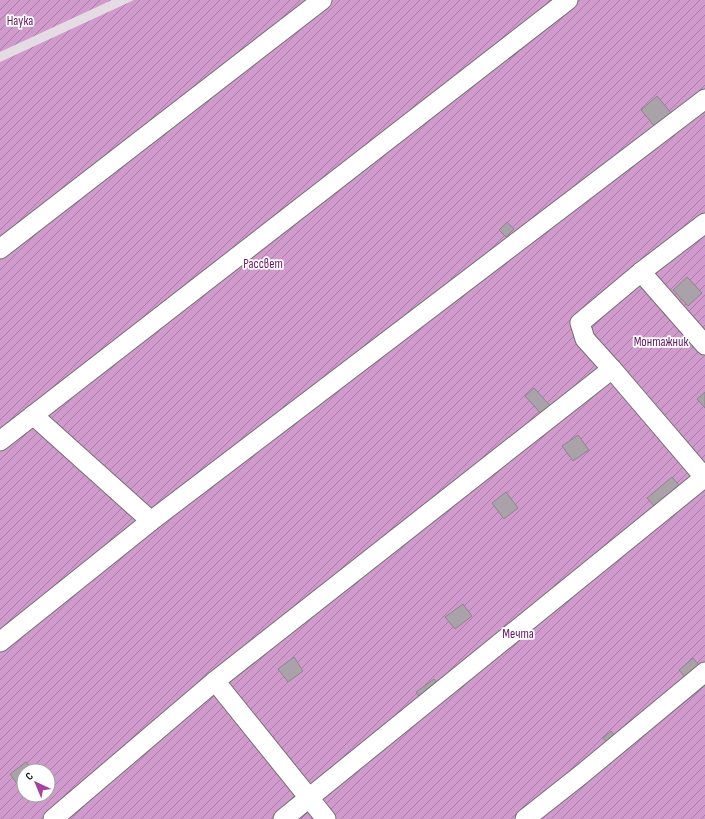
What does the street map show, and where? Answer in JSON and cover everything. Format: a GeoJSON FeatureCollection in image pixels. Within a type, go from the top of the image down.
{"type":"FeatureCollection","features":[{"type":"Feature","properties":{"kind":"lane"},"geometry":{"type":"LineString","coordinates":[[0,249],[322,0]]}},
{"type":"Feature","properties":{"kind":"lane"},"geometry":{"type":"LineString","coordinates":[[0,441],[568,0]]}},
{"type":"Feature","properties":{"kind":"lane"},"geometry":{"type":"LineString","coordinates":[[0,642],[151,521],[705,99]]}},
{"type":"Feature","properties":{"kind":"lane"},"geometry":{"type":"LineString","coordinates":[[283,819],[705,478],[585,339],[580,323],[705,223]]}},
{"type":"Feature","properties":{"kind":"lane"},"geometry":{"type":"LineString","coordinates":[[642,272],[705,345]]}},
{"type":"Feature","properties":{"kind":"lane"},"geometry":{"type":"LineString","coordinates":[[53,819],[215,681],[612,369]]}},
{"type":"Feature","properties":{"kind":"lane"},"geometry":{"type":"LineString","coordinates":[[33,415],[151,521]]}},
{"type":"Feature","properties":{"kind":"lane"},"geometry":{"type":"LineString","coordinates":[[524,819],[582,774],[705,672]]}},
{"type":"Feature","properties":{"kind":"lane"},"geometry":{"type":"LineString","coordinates":[[215,681],[326,819]]}},
{"type":"Feature","properties":{"kind":"green space","name":"Наука"},"geometry":{"type":"Polygon","coordinates":[[[0,0],[112,0],[0,52],[0,0]]]}},
{"type":"Feature","properties":{"kind":"green space","name":"Рассвет"},"geometry":{"type":"Polygon","coordinates":[[[134,0],[705,0],[705,819],[0,819],[0,62],[134,0]]]}},
{"type":"Feature","properties":{"kind":"building"},"geometry":{"type":"Polygon","coordinates":[[[657,96],[672,114],[656,128],[641,110],[657,96]]]}},
{"type":"Feature","properties":{"kind":"building"},"geometry":{"type":"Polygon","coordinates":[[[507,222],[514,229],[506,237],[499,230],[507,222]]]}},
{"type":"Feature","properties":{"kind":"building"},"geometry":{"type":"Polygon","coordinates":[[[687,277],[702,293],[688,306],[673,290],[687,277]]]}},
{"type":"Feature","properties":{"kind":"building"},"geometry":{"type":"Polygon","coordinates":[[[534,388],[555,411],[546,419],[525,396],[534,388]]]}},
{"type":"Feature","properties":{"kind":"building"},"geometry":{"type":"Polygon","coordinates":[[[705,392],[705,408],[697,399],[705,392]]]}},
{"type":"Feature","properties":{"kind":"building"},"geometry":{"type":"Polygon","coordinates":[[[578,435],[589,450],[573,461],[562,446],[578,435]]]}},
{"type":"Feature","properties":{"kind":"building"},"geometry":{"type":"Polygon","coordinates":[[[672,477],[687,495],[663,516],[647,498],[672,477]]]}},
{"type":"Feature","properties":{"kind":"building"},"geometry":{"type":"Polygon","coordinates":[[[506,492],[518,508],[504,519],[492,503],[506,492]]]}},
{"type":"Feature","properties":{"kind":"building"},"geometry":{"type":"Polygon","coordinates":[[[463,604],[472,616],[455,629],[445,617],[463,604]]]}},
{"type":"Feature","properties":{"kind":"building"},"geometry":{"type":"Polygon","coordinates":[[[294,657],[303,671],[288,682],[278,669],[294,657]]]}},
{"type":"Feature","properties":{"kind":"building"},"geometry":{"type":"Polygon","coordinates":[[[693,658],[704,671],[686,678],[679,670],[693,658]]]}},
{"type":"Feature","properties":{"kind":"building"},"geometry":{"type":"Polygon","coordinates":[[[434,679],[440,687],[422,700],[416,692],[434,679]]]}},
{"type":"Feature","properties":{"kind":"building"},"geometry":{"type":"Polygon","coordinates":[[[611,731],[618,740],[611,747],[603,738],[611,731]]]}},
{"type":"Feature","properties":{"kind":"building"},"geometry":{"type":"Polygon","coordinates":[[[16,770],[16,782],[10,774],[16,770]]]}},
{"type":"Feature","properties":{"kind":"park label","name":"Монтажник"},"geometry":{"type":"Point","coordinates":[661,341]}},
{"type":"Feature","properties":{"kind":"park label","name":"Мечта"},"geometry":{"type":"Point","coordinates":[518,633]}}]}
